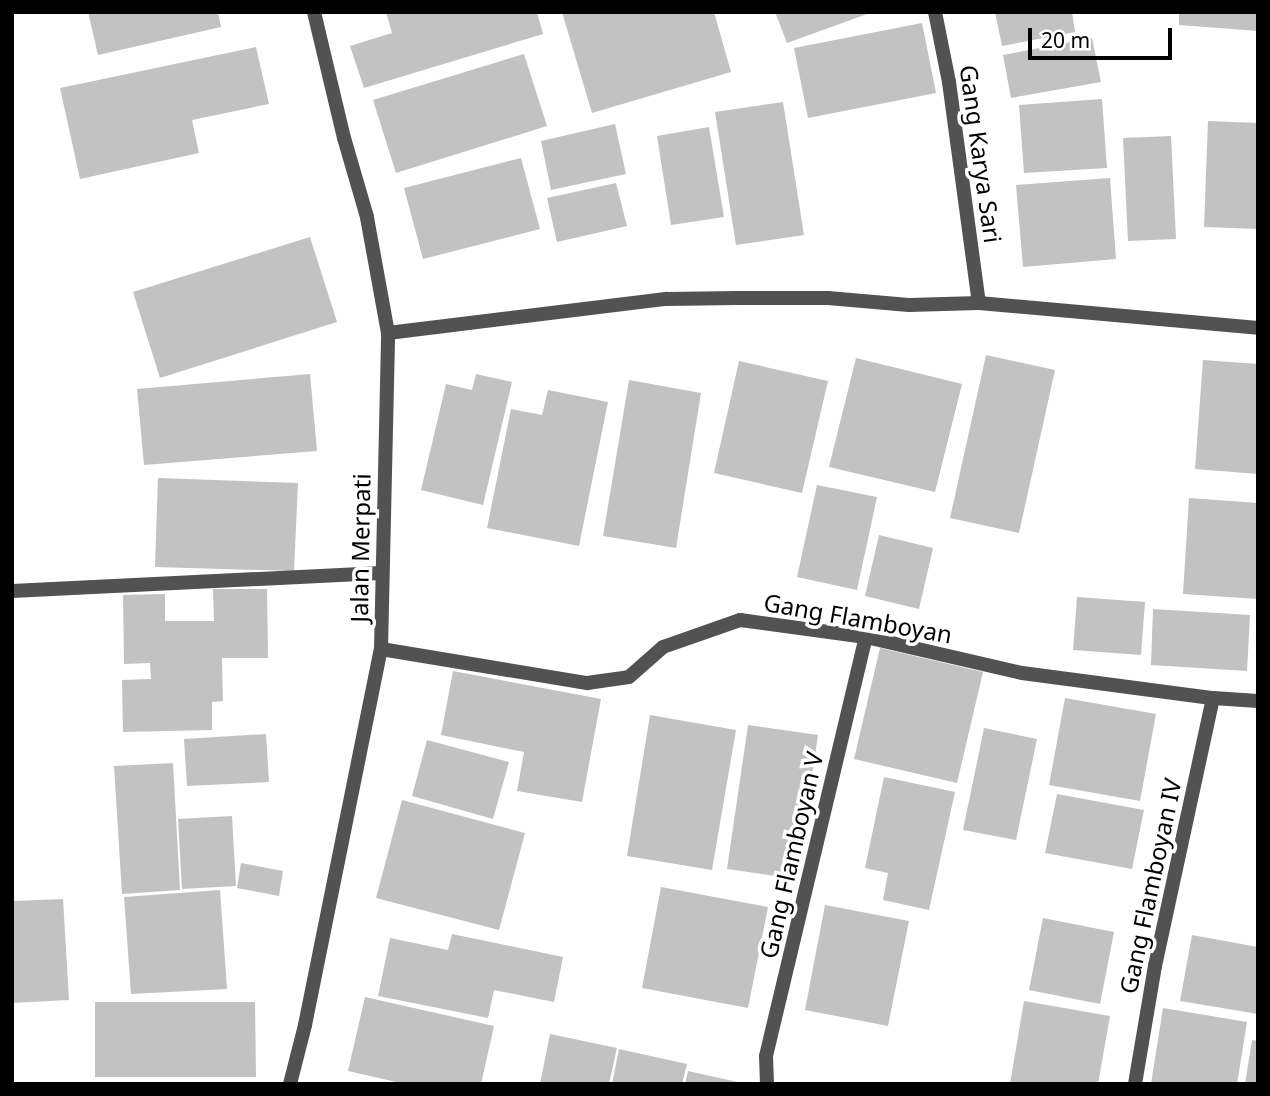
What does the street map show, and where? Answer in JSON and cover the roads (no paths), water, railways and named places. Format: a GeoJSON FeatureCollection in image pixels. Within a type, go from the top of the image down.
{"type":"FeatureCollection","features":[{"type":"Feature","properties":{"kind":"street","name":"Jalan Merpati"},"geometry":{"type":"LineString","coordinates":[[290,1084],[305,1025],[381,649],[388,332],[367,217],[344,138],[314,12]]}},
{"type":"Feature","properties":{"kind":"street","name":"Gang Karya Sari"},"geometry":{"type":"LineString","coordinates":[[934,12],[949,82],[979,303]]}},
{"type":"Feature","properties":{"kind":"street"},"geometry":{"type":"LineString","coordinates":[[388,332],[666,299],[828,298],[909,305],[979,303],[1258,328]]}},
{"type":"Feature","properties":{"kind":"street"},"geometry":{"type":"LineString","coordinates":[[12,591],[381,573]]}},
{"type":"Feature","properties":{"kind":"street","name":"Gang Flamboyan"},"geometry":{"type":"LineString","coordinates":[[381,649],[587,682],[629,677],[663,647],[740,620],[866,637],[1022,673],[1213,698],[1258,701]]}},
{"type":"Feature","properties":{"kind":"street","name":"Gang Flamboyan V"},"geometry":{"type":"LineString","coordinates":[[767,1084],[766,1056],[866,637]]}},
{"type":"Feature","properties":{"kind":"street","name":"Gang Flamboyan IV"},"geometry":{"type":"LineString","coordinates":[[1135,1084],[1155,966],[1213,698]]}}]}
